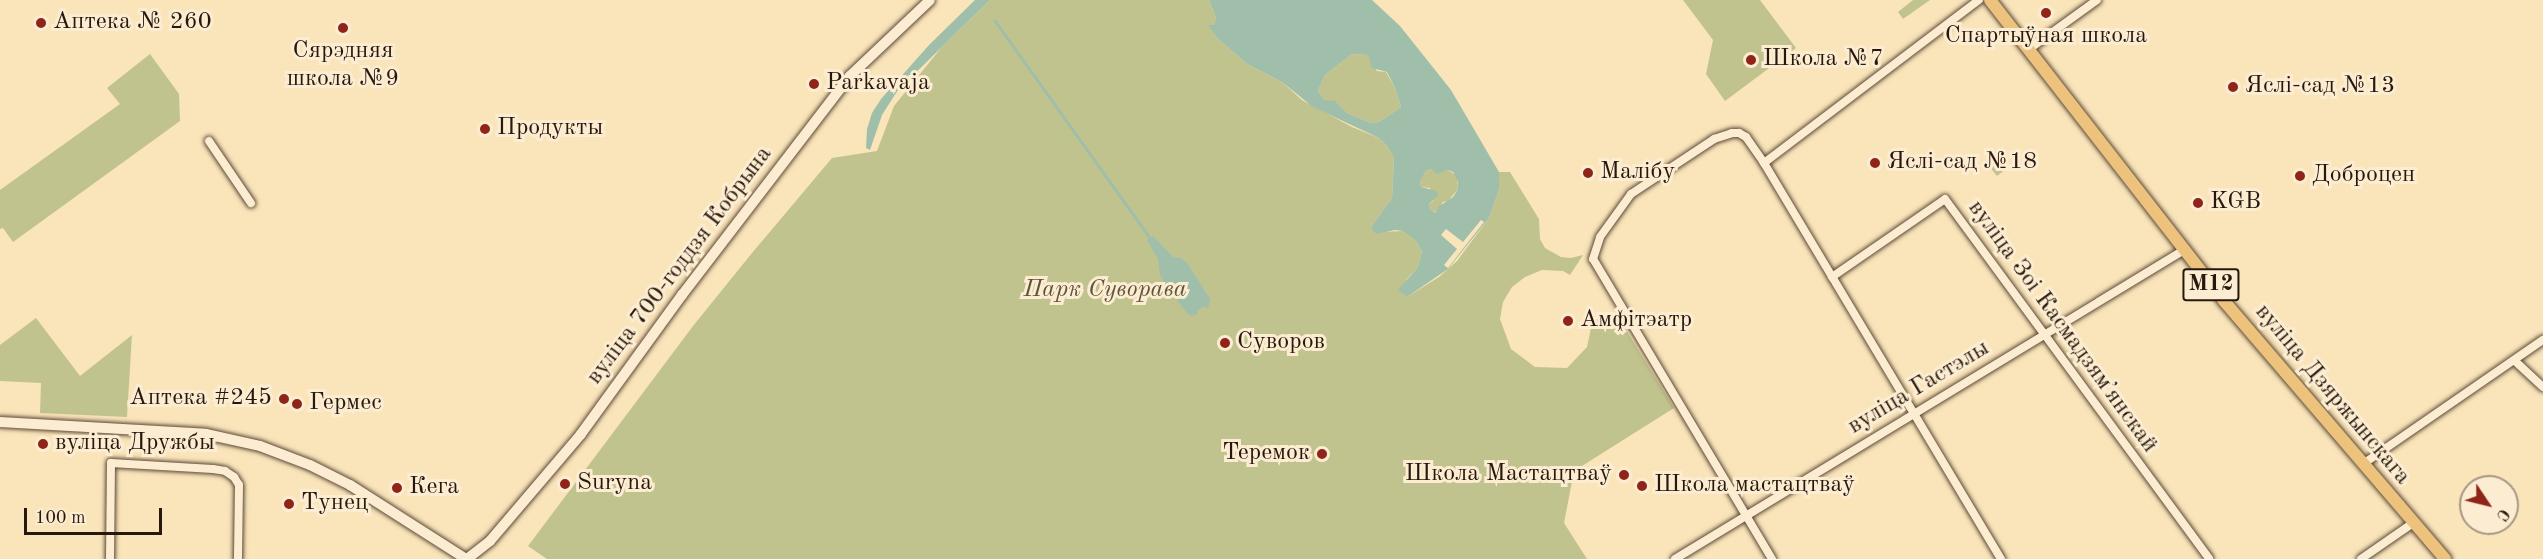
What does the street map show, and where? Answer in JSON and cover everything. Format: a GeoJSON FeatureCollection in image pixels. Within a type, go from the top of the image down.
{"type":"FeatureCollection","features":[{"type":"Feature","properties":{"kind":"main road","name":"вуліца Дзяржынскага"},"geometry":{"type":"LineString","coordinates":[[1990,0],[2184,250],[2445,559]]}},
{"type":"Feature","properties":{"kind":"street","name":"вуліца 700-годдзя Кобрына"},"geometry":{"type":"LineString","coordinates":[[466,559],[490,542],[581,434],[682,295],[850,76],[930,0]]}},
{"type":"Feature","properties":{"kind":"street"},"geometry":{"type":"LineString","coordinates":[[1764,163],[1979,0]]}},
{"type":"Feature","properties":{"kind":"street"},"geometry":{"type":"LineString","coordinates":[[2028,50],[2097,0]]}},
{"type":"Feature","properties":{"kind":"street"},"geometry":{"type":"LineString","coordinates":[[1772,559],[1593,259],[1600,237],[1631,194],[1714,139],[1739,133],[1746,137],[1764,163],[2001,559]]}},
{"type":"Feature","properties":{"kind":"street"},"geometry":{"type":"LineString","coordinates":[[209,141],[251,202]]}},
{"type":"Feature","properties":{"kind":"street","name":"вуліца Зоі Касмадзямʼянскай"},"geometry":{"type":"LineString","coordinates":[[1832,277],[1945,199],[2209,559]]}},
{"type":"Feature","properties":{"kind":"street","name":"вуліца Гастэлы"},"geometry":{"type":"LineString","coordinates":[[1675,559],[1744,514],[1914,415],[2184,250]]}},
{"type":"Feature","properties":{"kind":"street"},"geometry":{"type":"LineString","coordinates":[[2363,464],[2543,340]]}},
{"type":"Feature","properties":{"kind":"street"},"geometry":{"type":"LineString","coordinates":[[2515,361],[2543,387]]}},
{"type":"Feature","properties":{"kind":"street"},"geometry":{"type":"LineString","coordinates":[[0,422],[206,434],[260,446],[302,462],[350,485],[466,559]]}},
{"type":"Feature","properties":{"kind":"street"},"geometry":{"type":"LineString","coordinates":[[110,559],[111,463],[213,469],[225,471],[234,477],[239,485],[238,559]]}},
{"type":"Feature","properties":{"kind":"street"},"geometry":{"type":"LineString","coordinates":[[2361,559],[2413,522]]}},
{"type":"Feature","properties":{"kind":"green space","name":"Парк Суворава"},"geometry":{"type":"Polygon","coordinates":[[[990,0],[1209,0],[1216,24],[1209,25],[1218,39],[1247,64],[1282,82],[1302,100],[1352,127],[1379,138],[1387,146],[1394,158],[1392,198],[1371,227],[1381,232],[1403,231],[1416,241],[1422,252],[1418,267],[1406,280],[1407,297],[1439,277],[1457,261],[1489,218],[1499,190],[1499,172],[1510,172],[1539,219],[1540,239],[1545,248],[1561,257],[1571,258],[1583,255],[1570,275],[1563,271],[1542,270],[1525,277],[1512,287],[1503,302],[1500,319],[1511,349],[1535,367],[1567,368],[1587,347],[1593,319],[1621,322],[1674,408],[1574,471],[1564,523],[1587,559],[547,559],[528,546],[693,326],[832,158],[877,151],[894,106],[941,48],[990,0]]]}},
{"type":"Feature","properties":{"kind":"green space"},"geometry":{"type":"Polygon","coordinates":[[[1683,0],[1760,0],[1796,48],[1725,101],[1706,74],[1713,40],[1683,0]]]}},
{"type":"Feature","properties":{"kind":"green space"},"geometry":{"type":"Polygon","coordinates":[[[1913,0],[1930,0],[1903,19],[1898,12],[1913,0]]]}},
{"type":"Feature","properties":{"kind":"green space"},"geometry":{"type":"Polygon","coordinates":[[[150,54],[179,94],[180,121],[13,242],[3,228],[0,229],[0,190],[120,104],[107,88],[150,54]]]}},
{"type":"Feature","properties":{"kind":"green space"},"geometry":{"type":"Polygon","coordinates":[[[1352,54],[1368,55],[1377,71],[1386,72],[1395,88],[1401,107],[1379,122],[1371,123],[1347,113],[1325,100],[1318,91],[1325,75],[1352,54]]]}},
{"type":"Feature","properties":{"kind":"green space"},"geometry":{"type":"Polygon","coordinates":[[[1996,153],[2007,168],[1997,176],[1985,161],[1996,153]]]}},
{"type":"Feature","properties":{"kind":"green space"},"geometry":{"type":"Polygon","coordinates":[[[1431,169],[1441,172],[1448,170],[1457,176],[1458,189],[1448,201],[1443,202],[1437,213],[1431,210],[1429,204],[1433,201],[1430,188],[1421,187],[1420,182],[1426,171],[1431,169]]]}},
{"type":"Feature","properties":{"kind":"green space"},"geometry":{"type":"Polygon","coordinates":[[[36,318],[80,376],[132,335],[127,417],[40,413],[41,383],[0,381],[0,345],[36,318]]]}},
{"type":"Feature","properties":{"kind":"shaded area"},"geometry":{"type":"Polygon","coordinates":[[[975,0],[990,0],[898,90],[882,115],[870,150],[866,148],[867,129],[872,113],[881,99],[929,45],[975,0]]]}},
{"type":"Feature","properties":{"kind":"shaded area"},"geometry":{"type":"Polygon","coordinates":[[[1209,0],[1372,0],[1400,26],[1451,90],[1499,172],[1499,190],[1489,218],[1448,269],[1407,297],[1398,290],[1418,267],[1422,252],[1416,241],[1403,231],[1395,230],[1376,234],[1371,227],[1392,198],[1394,158],[1387,146],[1379,138],[1313,107],[1282,82],[1247,64],[1218,39],[1208,25],[1215,24],[1216,18],[1209,0]],[[1352,54],[1325,75],[1318,91],[1325,100],[1335,101],[1347,113],[1371,123],[1379,122],[1401,107],[1395,88],[1387,72],[1372,68],[1368,55],[1352,54]],[[1431,169],[1426,171],[1420,182],[1421,187],[1437,191],[1438,195],[1429,204],[1431,210],[1436,213],[1438,207],[1453,197],[1458,189],[1458,182],[1453,172],[1448,170],[1437,174],[1431,169]]]}},
{"type":"Feature","properties":{"kind":"shaded area"},"geometry":{"type":"Polygon","coordinates":[[[1153,236],[1173,257],[1181,258],[1188,264],[1210,299],[1206,309],[1204,306],[1197,311],[1198,314],[1191,316],[1185,311],[1160,275],[1158,259],[1147,240],[1153,236]]]}},
{"type":"Feature","properties":{"kind":"pier"},"geometry":{"type":"Polygon","coordinates":[[[1481,220],[1484,222],[1448,268],[1444,265],[1457,249],[1441,235],[1446,229],[1463,242],[1481,220]]]}},
{"type":"Feature","properties":{"kind":"waterway"},"geometry":{"type":"LineString","coordinates":[[995,21],[1150,238]]}},
{"type":"Feature","properties":{"kind":"place","name":"Спартыўная школа"},"geometry":{"type":"Point","coordinates":[2046,13]}},
{"type":"Feature","properties":{"kind":"place","name":"Аптека № 260"},"geometry":{"type":"Point","coordinates":[41,23]}},
{"type":"Feature","properties":{"kind":"place","name":"Сярэдняя школа №9"},"geometry":{"type":"Point","coordinates":[343,28]}},
{"type":"Feature","properties":{"kind":"place","name":"Школа №7"},"geometry":{"type":"Point","coordinates":[1751,60]}},
{"type":"Feature","properties":{"kind":"place","name":"Parkavaja"},"geometry":{"type":"Point","coordinates":[814,84]}},
{"type":"Feature","properties":{"kind":"place","name":"Яслі-сад №13"},"geometry":{"type":"Point","coordinates":[2233,87]}},
{"type":"Feature","properties":{"kind":"place","name":"Продукты"},"geometry":{"type":"Point","coordinates":[485,129]}},
{"type":"Feature","properties":{"kind":"place","name":"Яслі-сад №18"},"geometry":{"type":"Point","coordinates":[1875,163]}},
{"type":"Feature","properties":{"kind":"place","name":"Малібу"},"geometry":{"type":"Point","coordinates":[1588,173]}},
{"type":"Feature","properties":{"kind":"place","name":"Доброцен"},"geometry":{"type":"Point","coordinates":[2300,176]}},
{"type":"Feature","properties":{"kind":"place","name":"KGB"},"geometry":{"type":"Point","coordinates":[2198,203]}},
{"type":"Feature","properties":{"kind":"place","name":"Амфітэатр"},"geometry":{"type":"Point","coordinates":[1568,321]}},
{"type":"Feature","properties":{"kind":"place","name":"Суворов"},"geometry":{"type":"Point","coordinates":[1225,343]}},
{"type":"Feature","properties":{"kind":"place","name":"Аптека #245"},"geometry":{"type":"Point","coordinates":[284,399]}},
{"type":"Feature","properties":{"kind":"place","name":"Гермес"},"geometry":{"type":"Point","coordinates":[297,404]}},
{"type":"Feature","properties":{"kind":"place","name":"вуліца Дружбы"},"geometry":{"type":"Point","coordinates":[43,444]}},
{"type":"Feature","properties":{"kind":"place","name":"Теремок"},"geometry":{"type":"Point","coordinates":[1322,454]}},
{"type":"Feature","properties":{"kind":"place","name":"Школа Мастацтваў"},"geometry":{"type":"Point","coordinates":[1624,475]}},
{"type":"Feature","properties":{"kind":"place","name":"Suryna"},"geometry":{"type":"Point","coordinates":[565,484]}},
{"type":"Feature","properties":{"kind":"place","name":"Школа мастацтваў"},"geometry":{"type":"Point","coordinates":[1642,486]}},
{"type":"Feature","properties":{"kind":"place","name":"Кега"},"geometry":{"type":"Point","coordinates":[397,488]}},
{"type":"Feature","properties":{"kind":"place","name":"Тунец"},"geometry":{"type":"Point","coordinates":[289,504]}}]}
